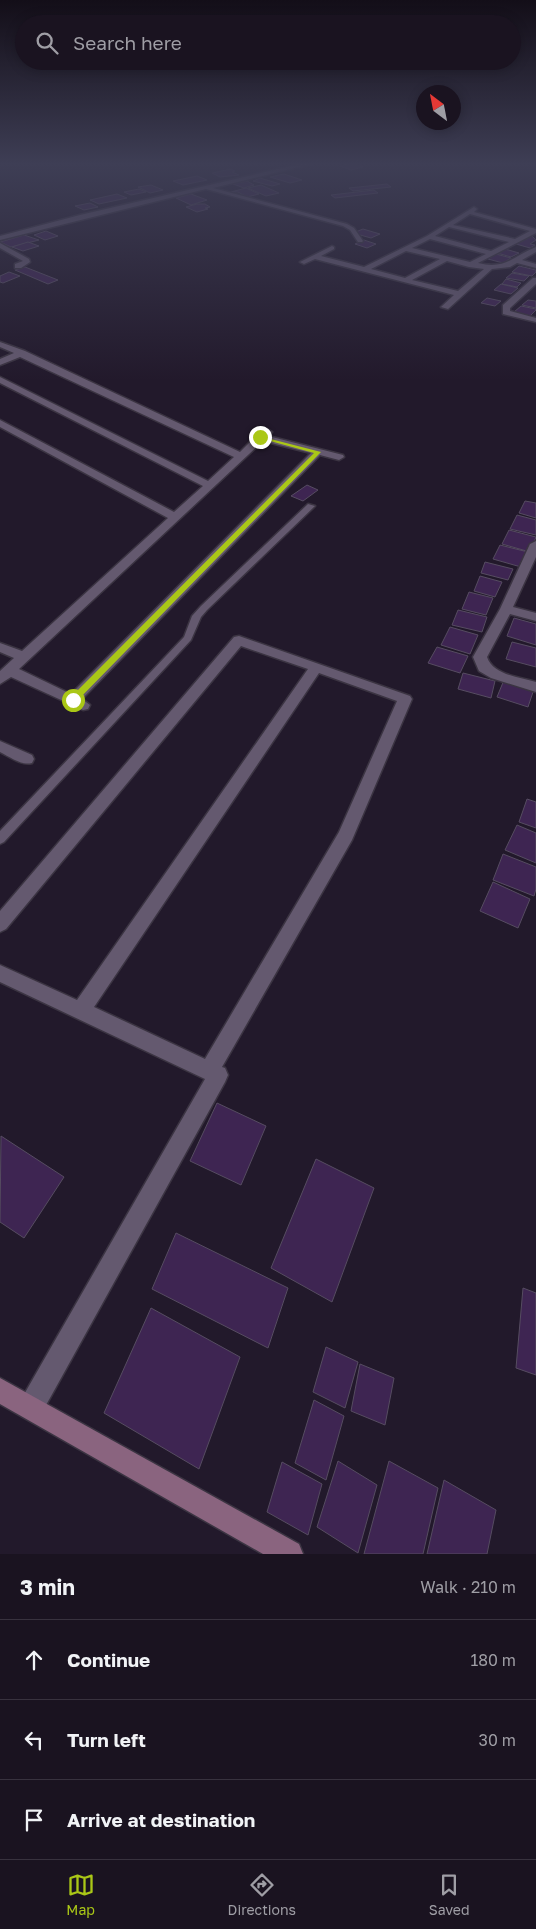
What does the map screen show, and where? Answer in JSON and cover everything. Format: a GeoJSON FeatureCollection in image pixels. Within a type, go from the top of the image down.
{"type":"FeatureCollection","features":[{"type":"Feature","properties":{"kind":"street"},"geometry":{"type":"LineString","coordinates":[[356,236],[360,241]]}},
{"type":"Feature","properties":{"kind":"street"},"geometry":{"type":"LineString","coordinates":[[364,270],[429,236],[492,253]]}},
{"type":"Feature","properties":{"kind":"street"},"geometry":{"type":"LineString","coordinates":[[492,236],[515,241]]}},
{"type":"Feature","properties":{"kind":"street"},"geometry":{"type":"LineString","coordinates":[[469,265],[526,236]]}},
{"type":"Feature","properties":{"kind":"street"},"geometry":{"type":"LineString","coordinates":[[0,245],[27,260],[18,266]]}},
{"type":"Feature","properties":{"kind":"street"},"geometry":{"type":"LineString","coordinates":[[304,262],[332,248]]}},
{"type":"Feature","properties":{"kind":"street"},"geometry":{"type":"LineString","coordinates":[[406,249],[469,265],[490,267],[510,265],[536,249]]}},
{"type":"Feature","properties":{"kind":"street"},"geometry":{"type":"LineString","coordinates":[[315,256],[404,281],[460,294]]}},
{"type":"Feature","properties":{"kind":"street"},"geometry":{"type":"LineString","coordinates":[[404,281],[445,259]]}},
{"type":"Feature","properties":{"kind":"street"},"geometry":{"type":"LineString","coordinates":[[520,262],[536,266]]}},
{"type":"Feature","properties":{"kind":"street"},"geometry":{"type":"LineString","coordinates":[[445,307],[490,267]]}},
{"type":"Feature","properties":{"kind":"street"},"geometry":{"type":"LineString","coordinates":[[536,280],[506,307],[506,312],[536,320]]}},
{"type":"Feature","properties":{"kind":"street"},"geometry":{"type":"LineString","coordinates":[[0,344],[241,456]]}},
{"type":"Feature","properties":{"kind":"street"},"geometry":{"type":"LineString","coordinates":[[0,362],[22,353]]}},
{"type":"Feature","properties":{"kind":"street"},"geometry":{"type":"LineString","coordinates":[[0,380],[209,485]]}},
{"type":"Feature","properties":{"kind":"street"},"geometry":{"type":"LineString","coordinates":[[0,423],[174,517]]}},
{"type":"Feature","properties":{"kind":"street"},"geometry":{"type":"LineString","coordinates":[[318,452],[78,702],[4,675],[264,435],[339,457]]}},
{"type":"Feature","properties":{"kind":"street"},"geometry":{"type":"LineString","coordinates":[[536,544],[533,559],[480,657],[484,668],[496,675],[536,687]]}},
{"type":"Feature","properties":{"kind":"street"},"geometry":{"type":"LineString","coordinates":[[506,609],[536,617]]}},
{"type":"Feature","properties":{"kind":"street"},"geometry":{"type":"LineString","coordinates":[[0,924],[239,640],[405,699],[346,835],[208,1071]]}},
{"type":"Feature","properties":{"kind":"street"},"geometry":{"type":"LineString","coordinates":[[0,646],[23,657]]}},
{"type":"Feature","properties":{"kind":"street"},"geometry":{"type":"LineString","coordinates":[[81,1010],[316,668]]}},
{"type":"Feature","properties":{"kind":"street"},"geometry":{"type":"LineString","coordinates":[[0,746],[27,759]]}},
{"type":"Feature","properties":{"kind":"street"},"geometry":{"type":"LineString","coordinates":[[0,973],[218,1075],[31,1408]]}},
{"type":"Feature","properties":{"kind":"street"},"geometry":{"type":"LineString","coordinates":[[0,1390],[289,1554]]}},
{"type":"Feature","properties":{"kind":"lane"},"geometry":{"type":"LineString","coordinates":[[0,839],[188,638],[197,616],[204,608],[311,506]]}},
{"type":"Feature","properties":{"kind":"building"},"geometry":{"type":"Polygon","coordinates":[[[22,236],[39,240],[11,247],[0,242],[22,236]]]}},
{"type":"Feature","properties":{"kind":"building"},"geometry":{"type":"Polygon","coordinates":[[[35,236],[58,236],[45,240],[35,236]]]}},
{"type":"Feature","properties":{"kind":"building"},"geometry":{"type":"Polygon","coordinates":[[[362,236],[377,236],[371,238],[362,236]]]}},
{"type":"Feature","properties":{"kind":"building"},"geometry":{"type":"Polygon","coordinates":[[[532,236],[536,240],[530,244],[535,245],[530,248],[516,244],[532,236]]]}},
{"type":"Feature","properties":{"kind":"building"},"geometry":{"type":"Polygon","coordinates":[[[364,240],[376,244],[367,248],[355,244],[364,240]]]}},
{"type":"Feature","properties":{"kind":"building"},"geometry":{"type":"Polygon","coordinates":[[[28,242],[39,246],[23,251],[12,247],[28,242]]]}},
{"type":"Feature","properties":{"kind":"building"},"geometry":{"type":"Polygon","coordinates":[[[505,249],[519,253],[511,257],[497,253],[505,249]]]}},
{"type":"Feature","properties":{"kind":"building"},"geometry":{"type":"Polygon","coordinates":[[[496,254],[511,258],[503,263],[488,259],[496,254]]]}},
{"type":"Feature","properties":{"kind":"building"},"geometry":{"type":"Polygon","coordinates":[[[519,266],[536,270],[536,272],[532,276],[512,272],[519,266]]]}},
{"type":"Feature","properties":{"kind":"building"},"geometry":{"type":"Polygon","coordinates":[[[25,267],[58,280],[48,284],[15,270],[25,267]]]}},
{"type":"Feature","properties":{"kind":"building"},"geometry":{"type":"Polygon","coordinates":[[[9,272],[20,276],[3,283],[0,282],[0,276],[9,272]]]}},
{"type":"Feature","properties":{"kind":"building"},"geometry":{"type":"Polygon","coordinates":[[[512,273],[529,276],[524,281],[506,278],[512,273]]]}},
{"type":"Feature","properties":{"kind":"building"},"geometry":{"type":"Polygon","coordinates":[[[506,279],[521,283],[517,287],[502,284],[506,279]]]}},
{"type":"Feature","properties":{"kind":"building"},"geometry":{"type":"Polygon","coordinates":[[[501,284],[518,288],[511,294],[494,290],[501,284]]]}},
{"type":"Feature","properties":{"kind":"building"},"geometry":{"type":"Polygon","coordinates":[[[487,298],[501,301],[495,306],[481,303],[487,298]]]}},
{"type":"Feature","properties":{"kind":"building"},"geometry":{"type":"Polygon","coordinates":[[[528,300],[536,301],[536,308],[522,305],[528,300]]]}},
{"type":"Feature","properties":{"kind":"building"},"geometry":{"type":"Polygon","coordinates":[[[521,306],[536,310],[530,316],[514,312],[521,306]]]}},
{"type":"Feature","properties":{"kind":"building"},"geometry":{"type":"Polygon","coordinates":[[[307,485],[318,490],[303,501],[291,496],[307,485]]]}},
{"type":"Feature","properties":{"kind":"building"},"geometry":{"type":"Polygon","coordinates":[[[525,501],[536,503],[536,518],[519,513],[525,501]]]}},
{"type":"Feature","properties":{"kind":"building"},"geometry":{"type":"Polygon","coordinates":[[[517,515],[536,520],[536,535],[510,529],[517,515]]]}},
{"type":"Feature","properties":{"kind":"building"},"geometry":{"type":"Polygon","coordinates":[[[509,530],[536,537],[530,552],[502,544],[509,530]]]}},
{"type":"Feature","properties":{"kind":"building"},"geometry":{"type":"Polygon","coordinates":[[[500,545],[528,552],[521,567],[493,559],[500,545]]]}},
{"type":"Feature","properties":{"kind":"building"},"geometry":{"type":"Polygon","coordinates":[[[485,562],[513,569],[508,580],[481,573],[485,562]]]}},
{"type":"Feature","properties":{"kind":"building"},"geometry":{"type":"Polygon","coordinates":[[[480,576],[502,582],[495,597],[474,591],[480,576]]]}},
{"type":"Feature","properties":{"kind":"building"},"geometry":{"type":"Polygon","coordinates":[[[469,592],[493,598],[486,615],[462,609],[469,592]]]}},
{"type":"Feature","properties":{"kind":"building"},"geometry":{"type":"Polygon","coordinates":[[[458,610],[487,617],[482,632],[452,625],[458,610]]]}},
{"type":"Feature","properties":{"kind":"building"},"geometry":{"type":"Polygon","coordinates":[[[514,618],[536,624],[536,645],[507,636],[514,618]]]}},
{"type":"Feature","properties":{"kind":"building"},"geometry":{"type":"Polygon","coordinates":[[[450,627],[478,635],[470,654],[441,645],[450,627]]]}},
{"type":"Feature","properties":{"kind":"building"},"geometry":{"type":"Polygon","coordinates":[[[512,642],[536,648],[536,667],[506,659],[512,642]]]}},
{"type":"Feature","properties":{"kind":"building"},"geometry":{"type":"Polygon","coordinates":[[[437,647],[468,656],[460,673],[428,663],[437,647]]]}},
{"type":"Feature","properties":{"kind":"building"},"geometry":{"type":"Polygon","coordinates":[[[463,673],[495,681],[491,698],[458,689],[463,673]]]}},
{"type":"Feature","properties":{"kind":"building"},"geometry":{"type":"Polygon","coordinates":[[[504,680],[534,689],[528,707],[497,697],[504,680]]]}},
{"type":"Feature","properties":{"kind":"building"},"geometry":{"type":"Polygon","coordinates":[[[527,799],[536,802],[536,828],[519,822],[527,799]]]}},
{"type":"Feature","properties":{"kind":"building"},"geometry":{"type":"Polygon","coordinates":[[[517,825],[536,833],[536,863],[505,850],[517,825]]]}},
{"type":"Feature","properties":{"kind":"building"},"geometry":{"type":"Polygon","coordinates":[[[503,854],[536,867],[536,889],[534,896],[493,880],[503,854]]]}},
{"type":"Feature","properties":{"kind":"building"},"geometry":{"type":"Polygon","coordinates":[[[493,882],[530,899],[518,928],[480,911],[493,882]]]}},
{"type":"Feature","properties":{"kind":"building"},"geometry":{"type":"Polygon","coordinates":[[[217,1103],[266,1126],[241,1185],[190,1161],[217,1103]]]}},
{"type":"Feature","properties":{"kind":"building"},"geometry":{"type":"Polygon","coordinates":[[[1,1136],[64,1177],[24,1238],[0,1222],[1,1136]]]}},
{"type":"Feature","properties":{"kind":"building"},"geometry":{"type":"Polygon","coordinates":[[[316,1159],[374,1188],[332,1302],[271,1268],[316,1159]]]}},
{"type":"Feature","properties":{"kind":"building"},"geometry":{"type":"Polygon","coordinates":[[[176,1233],[288,1288],[268,1348],[152,1289],[176,1233]]]}},
{"type":"Feature","properties":{"kind":"building"},"geometry":{"type":"Polygon","coordinates":[[[523,1288],[536,1293],[536,1375],[516,1368],[523,1288]]]}},
{"type":"Feature","properties":{"kind":"building"},"geometry":{"type":"Polygon","coordinates":[[[151,1308],[240,1357],[199,1469],[104,1413],[151,1308]]]}},
{"type":"Feature","properties":{"kind":"building"},"geometry":{"type":"Polygon","coordinates":[[[326,1347],[358,1362],[345,1408],[313,1392],[326,1347]]]}},
{"type":"Feature","properties":{"kind":"building"},"geometry":{"type":"Polygon","coordinates":[[[360,1364],[394,1378],[385,1425],[351,1411],[360,1364]]]}},
{"type":"Feature","properties":{"kind":"building"},"geometry":{"type":"Polygon","coordinates":[[[314,1400],[344,1416],[326,1480],[295,1463],[314,1400]]]}},
{"type":"Feature","properties":{"kind":"building"},"geometry":{"type":"Polygon","coordinates":[[[338,1461],[377,1485],[358,1553],[317,1527],[338,1461]]]}},
{"type":"Feature","properties":{"kind":"building"},"geometry":{"type":"Polygon","coordinates":[[[389,1461],[438,1488],[423,1554],[364,1554],[389,1461]]]}},
{"type":"Feature","properties":{"kind":"building"},"geometry":{"type":"Polygon","coordinates":[[[282,1462],[322,1484],[308,1535],[267,1512],[282,1462]]]}},
{"type":"Feature","properties":{"kind":"building"},"geometry":{"type":"Polygon","coordinates":[[[444,1480],[496,1510],[487,1554],[427,1554],[444,1480]]]}},
{"type":"Feature","properties":{"kind":"route"},"geometry":{"type":"LineString","coordinates":[[73,700],[318,452],[260,437]]}}]}
